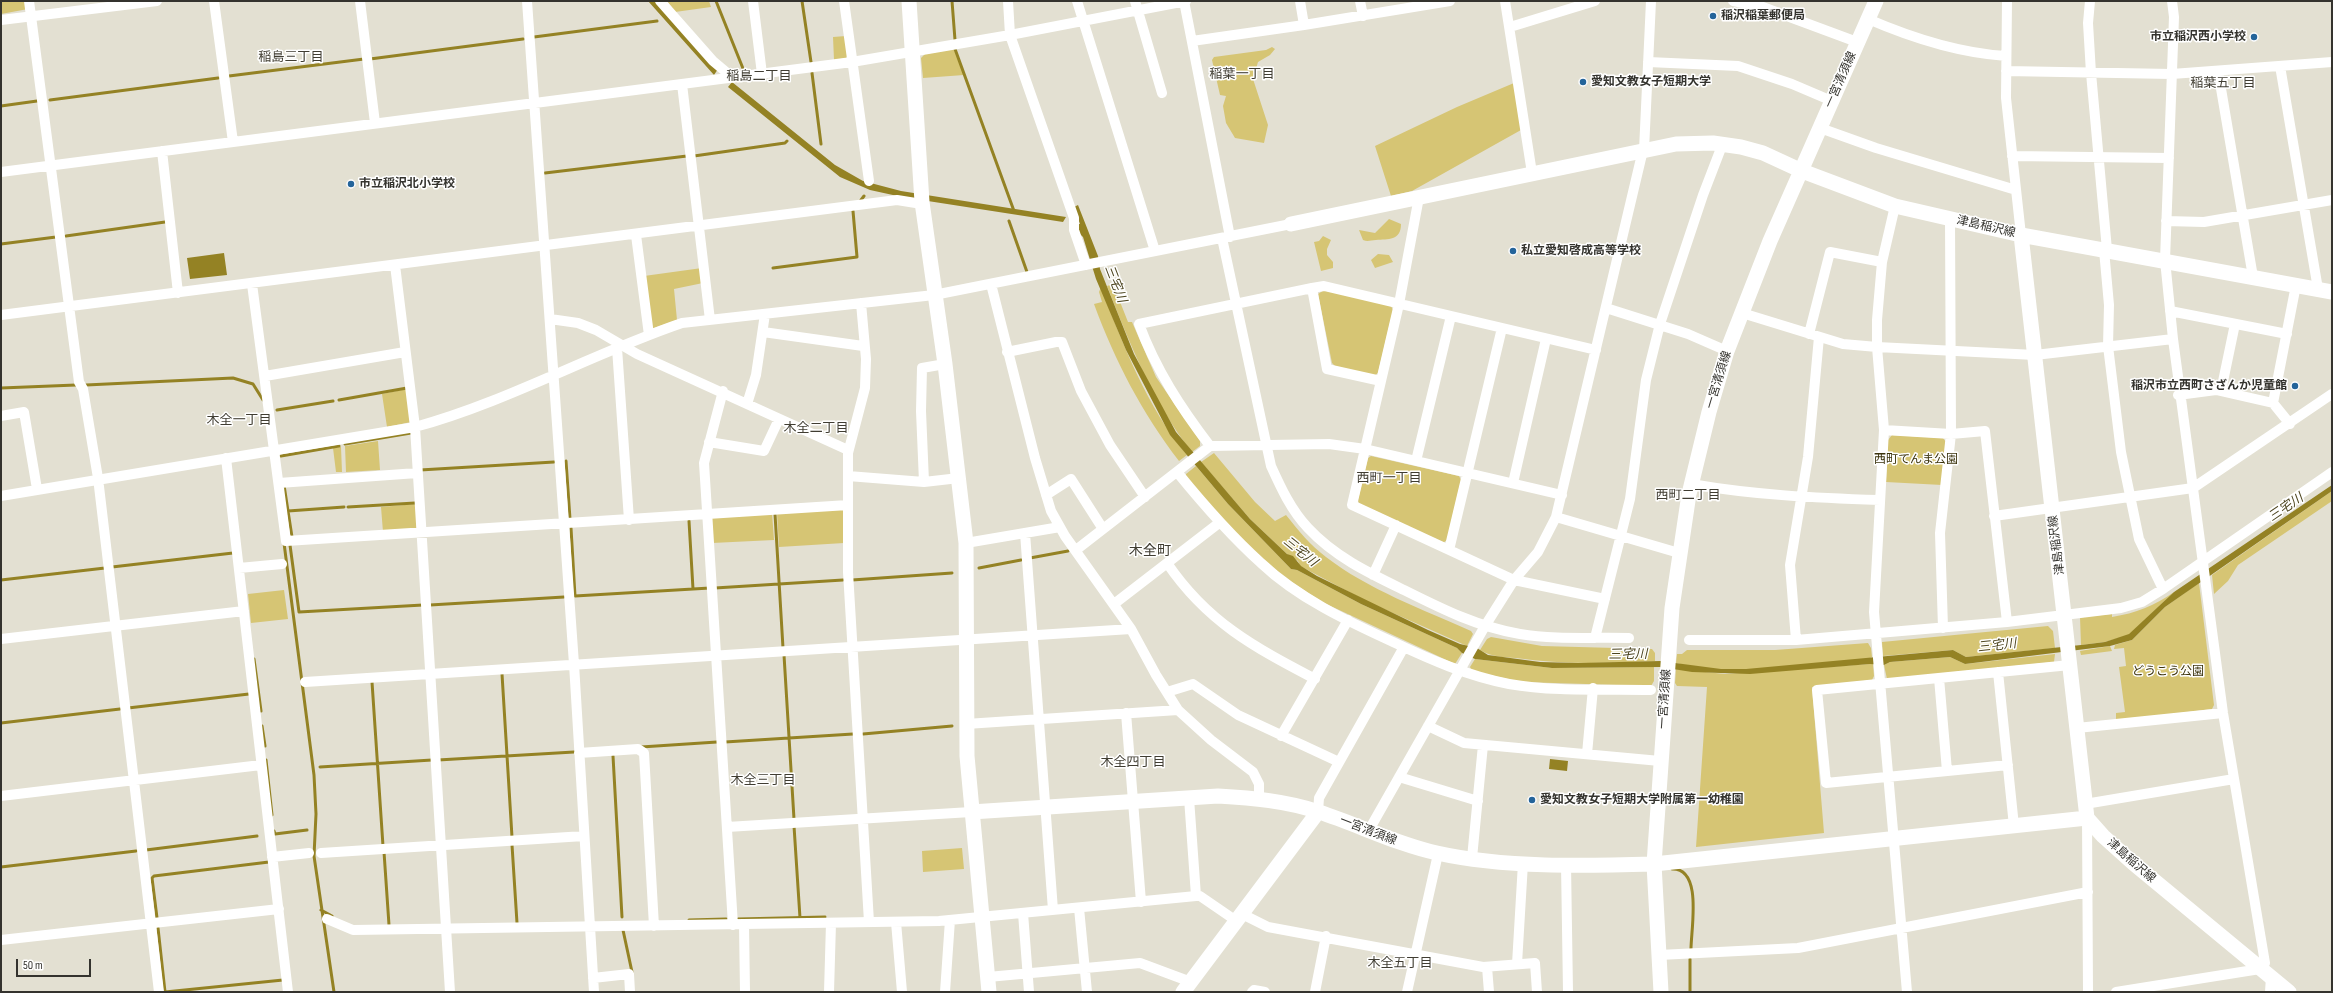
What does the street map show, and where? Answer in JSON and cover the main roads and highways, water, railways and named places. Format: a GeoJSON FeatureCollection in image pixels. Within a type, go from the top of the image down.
{"type":"FeatureCollection","features":[{"type":"Feature","properties":{"kind":"waterway"},"geometry":{"type":"LineString","coordinates":[[716,1],[744,71]]}},
{"type":"Feature","properties":{"kind":"waterway"},"geometry":{"type":"LineString","coordinates":[[802,1],[811,62]]}},
{"type":"Feature","properties":{"kind":"waterway"},"geometry":{"type":"LineString","coordinates":[[952,1],[955,40]]}},
{"type":"Feature","properties":{"kind":"waterway"},"geometry":{"type":"LineString","coordinates":[[534,37],[657,21]]}},
{"type":"Feature","properties":{"kind":"waterway"},"geometry":{"type":"LineString","coordinates":[[370,59],[523,39]]}},
{"type":"Feature","properties":{"kind":"waterway"},"geometry":{"type":"LineString","coordinates":[[955,49],[1014,211]]}},
{"type":"Feature","properties":{"kind":"waterway"},"geometry":{"type":"LineString","coordinates":[[229,76],[364,59]]}},
{"type":"Feature","properties":{"kind":"waterway"},"geometry":{"type":"LineString","coordinates":[[812,73],[821,144]]}},
{"type":"Feature","properties":{"kind":"waterway"},"geometry":{"type":"LineString","coordinates":[[50,100],[218,78]]}},
{"type":"Feature","properties":{"kind":"waterway"},"geometry":{"type":"LineString","coordinates":[[1,106],[37,101]]}},
{"type":"Feature","properties":{"kind":"waterway"},"geometry":{"type":"LineString","coordinates":[[694,156],[785,143],[787,141]]}},
{"type":"Feature","properties":{"kind":"waterway"},"geometry":{"type":"LineString","coordinates":[[545,173],[687,156]]}},
{"type":"Feature","properties":{"kind":"waterway"},"geometry":{"type":"LineString","coordinates":[[861,200],[864,196]]}},
{"type":"Feature","properties":{"kind":"waterway"},"geometry":{"type":"LineString","coordinates":[[773,268],[857,257],[853,211]]}},
{"type":"Feature","properties":{"kind":"waterway"},"geometry":{"type":"LineString","coordinates":[[1009,221],[1027,272]]}},
{"type":"Feature","properties":{"kind":"waterway"},"geometry":{"type":"LineString","coordinates":[[66,236],[165,222]]}},
{"type":"Feature","properties":{"kind":"waterway"},"geometry":{"type":"LineString","coordinates":[[1,244],[56,237]]}},
{"type":"Feature","properties":{"kind":"waterway"},"geometry":{"type":"LineString","coordinates":[[86,385],[233,378],[253,384],[263,400]]}},
{"type":"Feature","properties":{"kind":"waterway"},"geometry":{"type":"LineString","coordinates":[[1,388],[76,385]]}},
{"type":"Feature","properties":{"kind":"waterway"},"geometry":{"type":"LineString","coordinates":[[339,400],[407,388]]}},
{"type":"Feature","properties":{"kind":"waterway"},"geometry":{"type":"LineString","coordinates":[[277,410],[333,401]]}},
{"type":"Feature","properties":{"kind":"waterway"},"geometry":{"type":"LineString","coordinates":[[345,444],[411,433]]}},
{"type":"Feature","properties":{"kind":"waterway"},"geometry":{"type":"LineString","coordinates":[[281,456],[339,446]]}},
{"type":"Feature","properties":{"kind":"waterway"},"geometry":{"type":"LineString","coordinates":[[566,461],[570,519]]}},
{"type":"Feature","properties":{"kind":"waterway"},"geometry":{"type":"LineString","coordinates":[[420,470],[554,462]]}},
{"type":"Feature","properties":{"kind":"waterway"},"geometry":{"type":"LineString","coordinates":[[284,485],[292,537]]}},
{"type":"Feature","properties":{"kind":"waterway"},"geometry":{"type":"LineString","coordinates":[[348,507],[415,503]]}},
{"type":"Feature","properties":{"kind":"waterway"},"geometry":{"type":"LineString","coordinates":[[288,511],[344,507]]}},
{"type":"Feature","properties":{"kind":"waterway"},"geometry":{"type":"LineString","coordinates":[[775,514],[783,648]]}},
{"type":"Feature","properties":{"kind":"waterway"},"geometry":{"type":"LineString","coordinates":[[689,521],[693,589]]}},
{"type":"Feature","properties":{"kind":"waterway"},"geometry":{"type":"LineString","coordinates":[[571,528],[575,596],[710,588]]}},
{"type":"Feature","properties":{"kind":"waterway"},"geometry":{"type":"LineString","coordinates":[[284,543],[314,775],[316,814],[314,856],[334,992]]}},
{"type":"Feature","properties":{"kind":"waterway"},"geometry":{"type":"LineString","coordinates":[[290,545],[299,612],[423,605]]}},
{"type":"Feature","properties":{"kind":"waterway"},"geometry":{"type":"LineString","coordinates":[[1030,558],[1068,551]]}},
{"type":"Feature","properties":{"kind":"waterway"},"geometry":{"type":"LineString","coordinates":[[112,567],[233,553]]}},
{"type":"Feature","properties":{"kind":"waterway"},"geometry":{"type":"LineString","coordinates":[[979,568],[1021,560]]}},
{"type":"Feature","properties":{"kind":"waterway"},"geometry":{"type":"LineString","coordinates":[[1,580],[105,568]]}},
{"type":"Feature","properties":{"kind":"waterway"},"geometry":{"type":"LineString","coordinates":[[852,580],[952,573]]}},
{"type":"Feature","properties":{"kind":"waterway"},"geometry":{"type":"LineString","coordinates":[[715,588],[843,580]]}},
{"type":"Feature","properties":{"kind":"waterway"},"geometry":{"type":"LineString","coordinates":[[430,605],[564,597]]}},
{"type":"Feature","properties":{"kind":"waterway"},"geometry":{"type":"LineString","coordinates":[[784,655],[794,819]]}},
{"type":"Feature","properties":{"kind":"waterway"},"geometry":{"type":"LineString","coordinates":[[254,659],[261,711]]}},
{"type":"Feature","properties":{"kind":"waterway"},"geometry":{"type":"LineString","coordinates":[[502,674],[512,837]]}},
{"type":"Feature","properties":{"kind":"waterway"},"geometry":{"type":"LineString","coordinates":[[372,682],[383,846]]}},
{"type":"Feature","properties":{"kind":"waterway"},"geometry":{"type":"LineString","coordinates":[[128,708],[249,694]]}},
{"type":"Feature","properties":{"kind":"waterway"},"geometry":{"type":"LineString","coordinates":[[1,723],[120,709]]}},
{"type":"Feature","properties":{"kind":"waterway"},"geometry":{"type":"LineString","coordinates":[[262,726],[265,746]]}},
{"type":"Feature","properties":{"kind":"waterway"},"geometry":{"type":"LineString","coordinates":[[863,734],[952,726]]}},
{"type":"Feature","properties":{"kind":"waterway"},"geometry":{"type":"LineString","coordinates":[[725,742],[853,734]]}},
{"type":"Feature","properties":{"kind":"waterway"},"geometry":{"type":"LineString","coordinates":[[641,747],[717,742]]}},
{"type":"Feature","properties":{"kind":"waterway"},"geometry":{"type":"LineString","coordinates":[[438,760],[574,752]]}},
{"type":"Feature","properties":{"kind":"waterway"},"geometry":{"type":"LineString","coordinates":[[613,756],[622,917]]}},
{"type":"Feature","properties":{"kind":"waterway"},"geometry":{"type":"LineString","coordinates":[[266,760],[272,815]]}},
{"type":"Feature","properties":{"kind":"waterway"},"geometry":{"type":"LineString","coordinates":[[320,767],[432,760]]}},
{"type":"Feature","properties":{"kind":"waterway"},"geometry":{"type":"LineString","coordinates":[[794,826],[800,918]]}},
{"type":"Feature","properties":{"kind":"waterway"},"geometry":{"type":"LineString","coordinates":[[274,831],[275,834],[307,830]]}},
{"type":"Feature","properties":{"kind":"waterway"},"geometry":{"type":"LineString","coordinates":[[146,850],[257,836]]}},
{"type":"Feature","properties":{"kind":"waterway"},"geometry":{"type":"LineString","coordinates":[[512,845],[517,923]]}},
{"type":"Feature","properties":{"kind":"waterway"},"geometry":{"type":"LineString","coordinates":[[1,867],[136,851]]}},
{"type":"Feature","properties":{"kind":"waterway"},"geometry":{"type":"LineString","coordinates":[[384,852],[389,925]]}},
{"type":"Feature","properties":{"kind":"waterway"},"geometry":{"type":"LineString","coordinates":[[157,918],[152,878],[154,876],[269,862]]}},
{"type":"Feature","properties":{"kind":"waterway"},"geometry":{"type":"LineString","coordinates":[[1672,869],[1682,871],[1688,878],[1692,889],[1693,915],[1691,949]]}},
{"type":"Feature","properties":{"kind":"waterway"},"geometry":{"type":"LineString","coordinates":[[321,910],[332,916]]}},
{"type":"Feature","properties":{"kind":"waterway"},"geometry":{"type":"LineString","coordinates":[[738,919],[825,917]]}},
{"type":"Feature","properties":{"kind":"waterway"},"geometry":{"type":"LineString","coordinates":[[689,920],[726,919]]}},
{"type":"Feature","properties":{"kind":"waterway"},"geometry":{"type":"LineString","coordinates":[[158,928],[165,992]]}},
{"type":"Feature","properties":{"kind":"waterway"},"geometry":{"type":"LineString","coordinates":[[623,930],[632,972]]}},
{"type":"Feature","properties":{"kind":"waterway"},"geometry":{"type":"LineString","coordinates":[[1690,959],[1690,992]]}},
{"type":"Feature","properties":{"kind":"waterway"},"geometry":{"type":"LineString","coordinates":[[165,992],[283,980]]}},
{"type":"Feature","properties":{"kind":"place","name":"稲沢稲葉郵便局"},"geometry":{"type":"Point","coordinates":[1713,16]}},
{"type":"Feature","properties":{"kind":"place","name":"市立稲沢西小学校"},"geometry":{"type":"Point","coordinates":[2254,37]}},
{"type":"Feature","properties":{"kind":"place","name":"愛知文教女子短期大学"},"geometry":{"type":"Point","coordinates":[1583,82]}},
{"type":"Feature","properties":{"kind":"place","name":"市立稲沢北小学校"},"geometry":{"type":"Point","coordinates":[351,184]}},
{"type":"Feature","properties":{"kind":"place","name":"私立愛知啓成高等学校"},"geometry":{"type":"Point","coordinates":[1513,251]}},
{"type":"Feature","properties":{"kind":"place","name":"稲沢市立西町さざんか児童館"},"geometry":{"type":"Point","coordinates":[2295,386]}},
{"type":"Feature","properties":{"kind":"place","name":"愛知文教女子短期大学附属第一幼稚園"},"geometry":{"type":"Point","coordinates":[1532,800]}},
{"type":"Feature","properties":{"kind":"district","name":"稲島三丁目"},"geometry":{"type":"Point","coordinates":[291,58]}},
{"type":"Feature","properties":{"kind":"district","name":"稲葉一丁目"},"geometry":{"type":"Point","coordinates":[1242,75]}},
{"type":"Feature","properties":{"kind":"district","name":"稲島二丁目"},"geometry":{"type":"Point","coordinates":[759,77]}},
{"type":"Feature","properties":{"kind":"district","name":"稲葉五丁目"},"geometry":{"type":"Point","coordinates":[2223,84]}},
{"type":"Feature","properties":{"kind":"district","name":"木全一丁目"},"geometry":{"type":"Point","coordinates":[239,421]}},
{"type":"Feature","properties":{"kind":"district","name":"木全二丁目"},"geometry":{"type":"Point","coordinates":[816,429]}},
{"type":"Feature","properties":{"kind":"district","name":"西町一丁目"},"geometry":{"type":"Point","coordinates":[1389,479]}},
{"type":"Feature","properties":{"kind":"district","name":"西町二丁目"},"geometry":{"type":"Point","coordinates":[1688,496]}},
{"type":"Feature","properties":{"kind":"district","name":"木全町"},"geometry":{"type":"Point","coordinates":[1150,551]}},
{"type":"Feature","properties":{"kind":"district","name":"木全四丁目"},"geometry":{"type":"Point","coordinates":[1133,763]}},
{"type":"Feature","properties":{"kind":"district","name":"木全三丁目"},"geometry":{"type":"Point","coordinates":[763,781]}},
{"type":"Feature","properties":{"kind":"district","name":"木全五丁目"},"geometry":{"type":"Point","coordinates":[1400,964]}},
{"type":"Feature","properties":{"kind":"water label","name":"三宅川"},"geometry":{"type":"Point","coordinates":[1115,284]}},
{"type":"Feature","properties":{"kind":"water label","name":"三宅川"},"geometry":{"type":"Point","coordinates":[2286,508]}},
{"type":"Feature","properties":{"kind":"water label","name":"三宅川"},"geometry":{"type":"Point","coordinates":[1300,552]}},
{"type":"Feature","properties":{"kind":"water label","name":"三宅川"},"geometry":{"type":"Point","coordinates":[1997,646]}},
{"type":"Feature","properties":{"kind":"water label","name":"三宅川"},"geometry":{"type":"Point","coordinates":[1628,655]}},
{"type":"Feature","properties":{"kind":"park label","name":"西町てんま公園"},"geometry":{"type":"Point","coordinates":[1916,460]}},
{"type":"Feature","properties":{"kind":"park label","name":"どうこう公園"},"geometry":{"type":"Point","coordinates":[2168,672]}}]}
